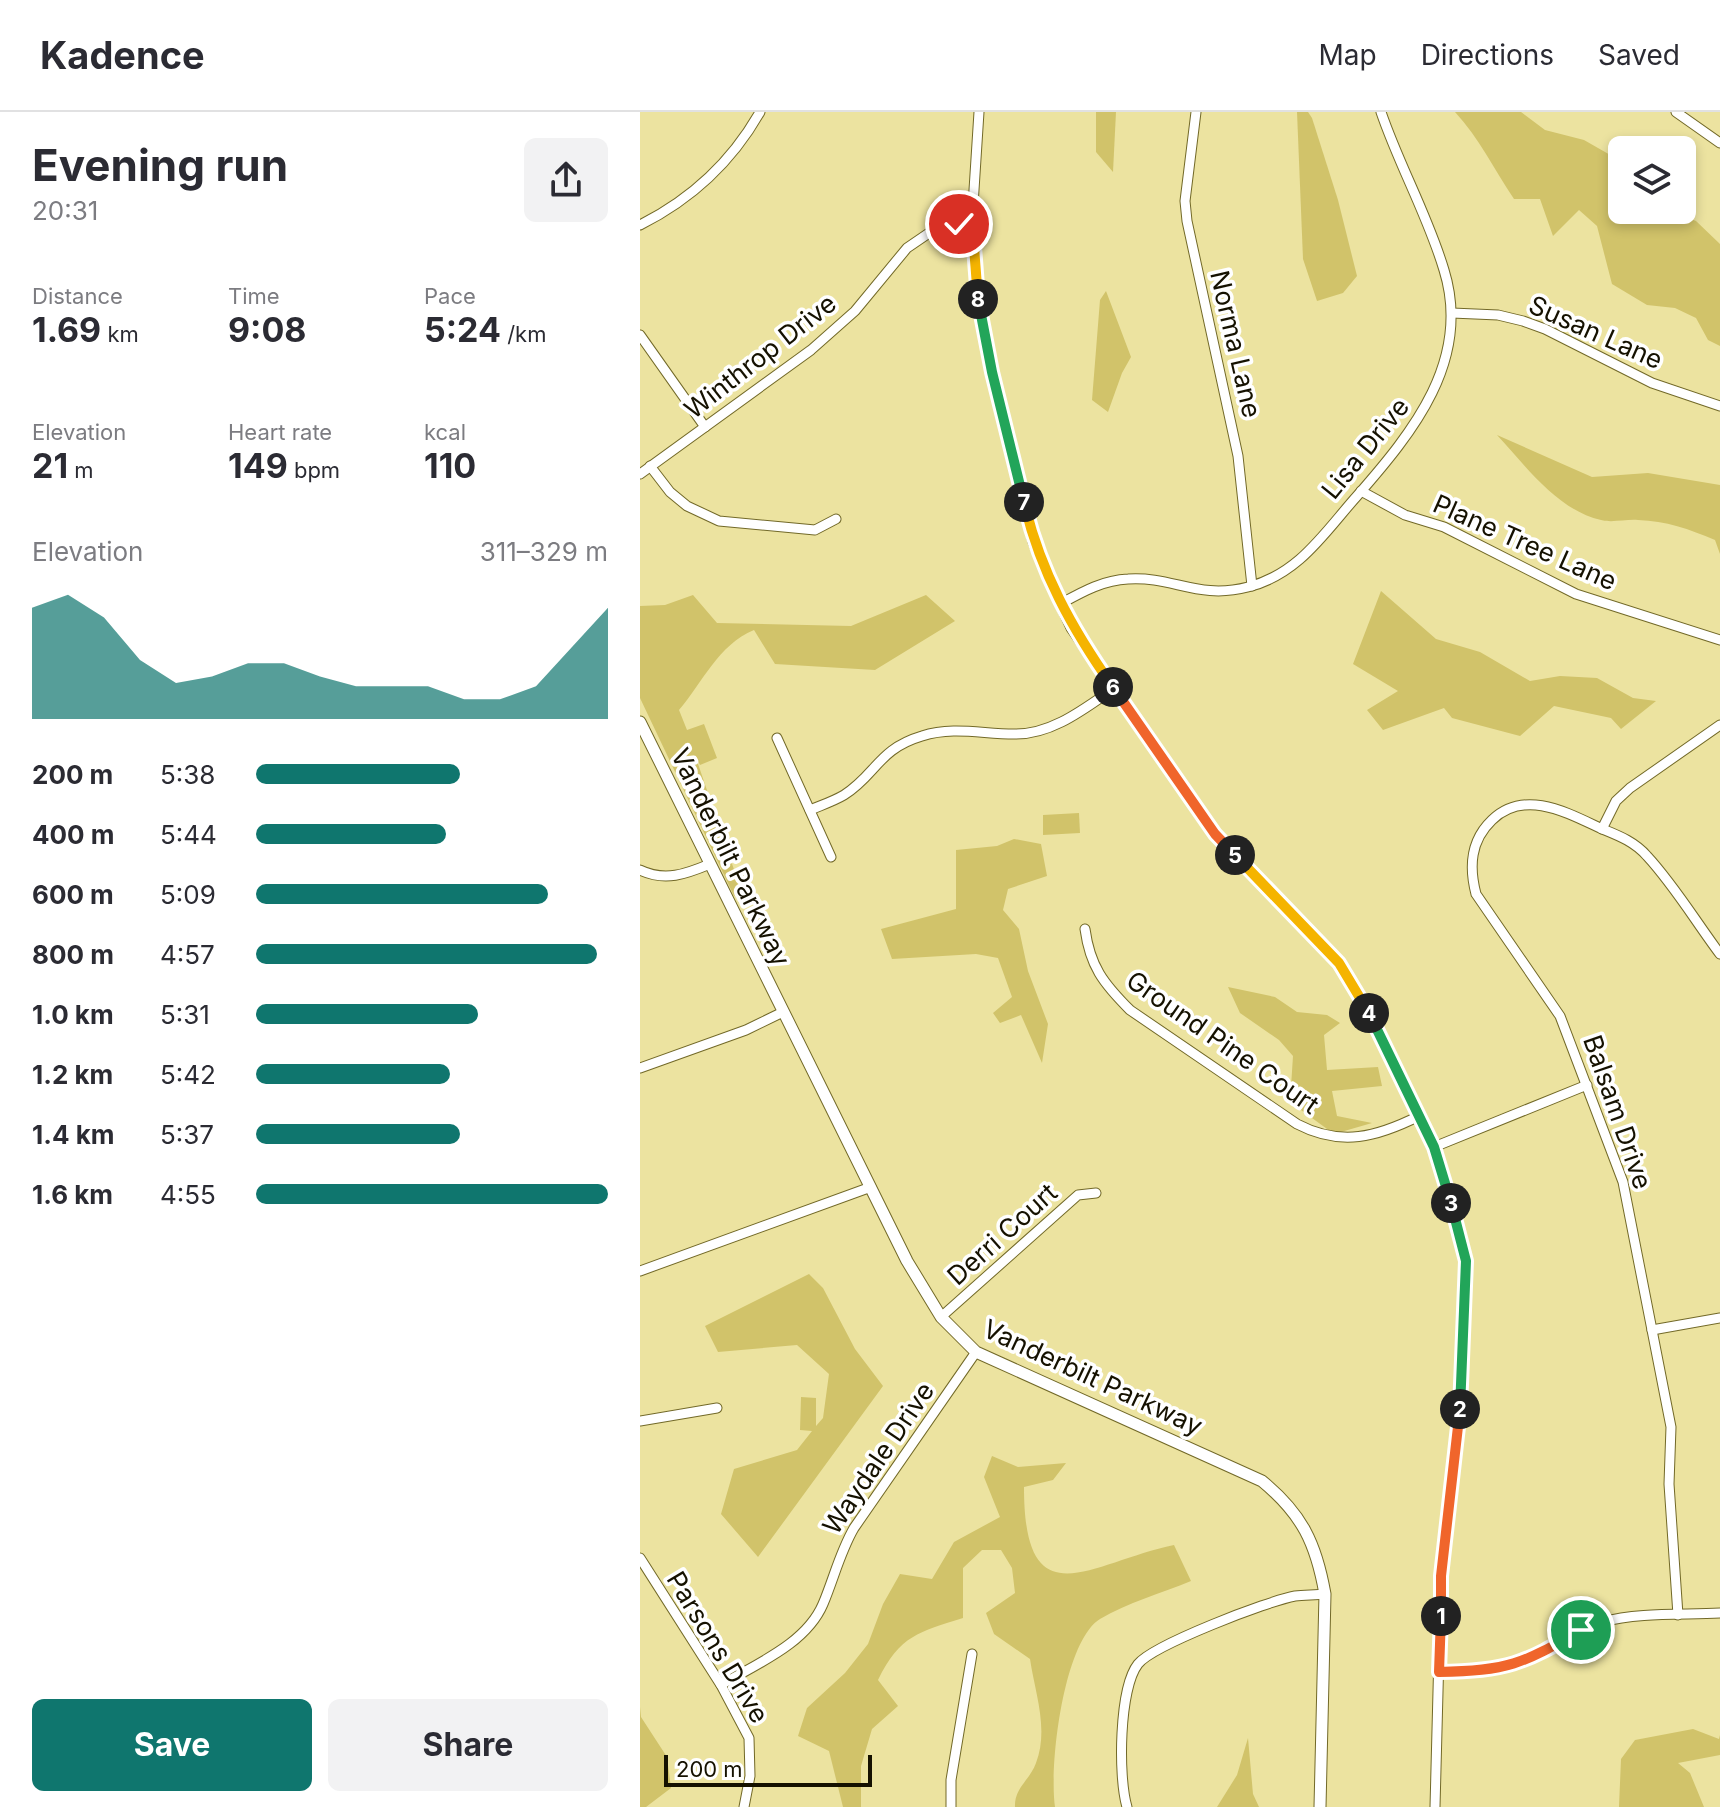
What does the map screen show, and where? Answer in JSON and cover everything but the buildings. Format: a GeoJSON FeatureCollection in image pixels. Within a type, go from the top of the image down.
{"type":"FeatureCollection","features":[{"type":"Feature","properties":{"kind":"main road","name":"Vanderbilt Parkway"},"geometry":{"type":"LineString","coordinates":[[640,722],[925,1296],[941,1317],[976,1352],[1262,1481],[1287,1501],[1303,1526],[1319,1559],[1325,1594],[1320,1807]]}},
{"type":"Feature","properties":{"kind":"street"},"geometry":{"type":"LineString","coordinates":[[640,225],[684,201],[711,178],[733,153],[760,112]]}},
{"type":"Feature","properties":{"kind":"street"},"geometry":{"type":"LineString","coordinates":[[979,112],[972,221],[976,283],[992,372],[1033,542],[1071,628],[1215,834],[1339,963],[1370,1015],[1434,1147],[1466,1261],[1459,1417],[1441,1576],[1435,1807]]}},
{"type":"Feature","properties":{"kind":"street","name":"Norma Lane"},"geometry":{"type":"LineString","coordinates":[[1196,112],[1185,201],[1187,221],[1238,456],[1252,586]]}},
{"type":"Feature","properties":{"kind":"street","name":"Lisa Drive"},"geometry":{"type":"LineString","coordinates":[[1060,604],[1097,586],[1129,578],[1206,593],[1252,586],[1287,572],[1409,434],[1434,394],[1443,370],[1452,313],[1444,270],[1381,112]]}},
{"type":"Feature","properties":{"kind":"street"},"geometry":{"type":"LineString","coordinates":[[1676,112],[1720,143]]}},
{"type":"Feature","properties":{"kind":"street","name":"Winthrop Drive"},"geometry":{"type":"LineString","coordinates":[[640,474],[833,332],[864,301],[907,248],[932,230],[966,214],[974,205]]}},
{"type":"Feature","properties":{"kind":"street","name":"Winthrop Drive"},"geometry":{"type":"LineString","coordinates":[[932,230],[972,221]]}},
{"type":"Feature","properties":{"kind":"street","name":"Susan Lane"},"geometry":{"type":"LineString","coordinates":[[1452,313],[1498,315],[1523,321],[1652,383],[1720,406]]}},
{"type":"Feature","properties":{"kind":"street"},"geometry":{"type":"LineString","coordinates":[[640,335],[705,427]]}},
{"type":"Feature","properties":{"kind":"street"},"geometry":{"type":"LineString","coordinates":[[650,466],[670,492],[687,506],[719,521],[815,530],[836,519]]}},
{"type":"Feature","properties":{"kind":"street","name":"Plane Tree Lane"},"geometry":{"type":"LineString","coordinates":[[1361,491],[1405,515],[1465,536],[1576,594],[1720,640]]}},
{"type":"Feature","properties":{"kind":"street"},"geometry":{"type":"LineString","coordinates":[[810,810],[846,794],[887,752],[921,736],[956,730],[1016,734],[1038,731],[1061,722],[1113,689]]}},
{"type":"Feature","properties":{"kind":"street"},"geometry":{"type":"LineString","coordinates":[[1602,829],[1616,801],[1630,788],[1720,725]]}},
{"type":"Feature","properties":{"kind":"street"},"geometry":{"type":"LineString","coordinates":[[777,738],[831,857]]}},
{"type":"Feature","properties":{"kind":"street","name":"Balsam Drive"},"geometry":{"type":"LineString","coordinates":[[1678,1615],[1669,1484],[1671,1427],[1623,1182],[1560,1016],[1476,894],[1470,873],[1480,833],[1493,818],[1508,809],[1526,804],[1560,809],[1632,842],[1646,855],[1720,954]]}},
{"type":"Feature","properties":{"kind":"street"},"geometry":{"type":"LineString","coordinates":[[640,870],[665,877],[684,875],[710,864]]}},
{"type":"Feature","properties":{"kind":"street","name":"Ground Pine Court"},"geometry":{"type":"LineString","coordinates":[[1085,929],[1089,956],[1108,988],[1130,1010],[1297,1124],[1316,1133],[1357,1139],[1375,1135],[1419,1116]]}},
{"type":"Feature","properties":{"kind":"street"},"geometry":{"type":"LineString","coordinates":[[640,1068],[746,1030],[783,1012]]}},
{"type":"Feature","properties":{"kind":"street"},"geometry":{"type":"LineString","coordinates":[[1434,1147],[1587,1085]]}},
{"type":"Feature","properties":{"kind":"street"},"geometry":{"type":"LineString","coordinates":[[640,1271],[871,1187]]}},
{"type":"Feature","properties":{"kind":"street","name":"Derri Court"},"geometry":{"type":"LineString","coordinates":[[941,1317],[1078,1195],[1096,1193]]}},
{"type":"Feature","properties":{"kind":"street"},"geometry":{"type":"LineString","coordinates":[[1652,1330],[1720,1318]]}},
{"type":"Feature","properties":{"kind":"street","name":"Waydale Drive"},"geometry":{"type":"LineString","coordinates":[[721,1685],[788,1644],[814,1620],[854,1528],[976,1352]]}},
{"type":"Feature","properties":{"kind":"street"},"geometry":{"type":"LineString","coordinates":[[640,1421],[717,1408]]}},
{"type":"Feature","properties":{"kind":"street","name":"Parsons Drive"},"geometry":{"type":"LineString","coordinates":[[640,1558],[721,1685],[749,1738],[750,1776],[744,1807]]}},
{"type":"Feature","properties":{"kind":"street"},"geometry":{"type":"LineString","coordinates":[[1127,1807],[1122,1777],[1123,1709],[1125,1688],[1139,1662],[1171,1641],[1279,1601],[1325,1594]]}},
{"type":"Feature","properties":{"kind":"street"},"geometry":{"type":"LineString","coordinates":[[1439,1672],[1509,1667],[1535,1657],[1581,1630],[1606,1621],[1720,1613]]}},
{"type":"Feature","properties":{"kind":"street"},"geometry":{"type":"LineString","coordinates":[[951,1807],[951,1780],[972,1654]]}},
{"type":"Feature","properties":{"kind":"shaded area"},"geometry":{"type":"Polygon","coordinates":[[[1096,112],[1116,112],[1113,172],[1096,152],[1096,112]]]}},
{"type":"Feature","properties":{"kind":"shaded area"},"geometry":{"type":"Polygon","coordinates":[[[1297,112],[1308,112],[1312,118],[1338,200],[1357,276],[1343,293],[1317,301],[1303,259],[1297,112]]]}},
{"type":"Feature","properties":{"kind":"shaded area"},"geometry":{"type":"Polygon","coordinates":[[[1455,112],[1521,112],[1545,130],[1584,140],[1608,154],[1608,224],[1696,224],[1696,221],[1720,244],[1720,346],[1708,340],[1696,318],[1675,308],[1647,305],[1612,284],[1597,226],[1579,210],[1553,236],[1540,199],[1514,199],[1455,112]]]}},
{"type":"Feature","properties":{"kind":"shaded area"},"geometry":{"type":"Polygon","coordinates":[[[1106,291],[1131,357],[1108,412],[1092,400],[1100,300],[1106,291]]]}},
{"type":"Feature","properties":{"kind":"shaded area"},"geometry":{"type":"Polygon","coordinates":[[[1497,435],[1592,477],[1648,473],[1720,485],[1720,554],[1715,540],[1687,529],[1648,521],[1605,521],[1570,507],[1543,485],[1497,435]]]}},
{"type":"Feature","properties":{"kind":"shaded area"},"geometry":{"type":"Polygon","coordinates":[[[1381,591],[1436,639],[1480,652],[1530,681],[1560,676],[1597,678],[1633,698],[1656,701],[1621,729],[1611,718],[1554,706],[1520,736],[1452,718],[1444,708],[1383,730],[1367,710],[1398,691],[1353,664],[1381,591]]]}},
{"type":"Feature","properties":{"kind":"shaded area"},"geometry":{"type":"Polygon","coordinates":[[[693,595],[717,623],[851,626],[926,595],[955,621],[875,670],[775,664],[754,630],[730,645],[712,665],[679,710],[687,730],[704,724],[717,758],[700,765],[695,755],[744,899],[734,896],[640,698],[640,606],[665,605],[693,595]]]}},
{"type":"Feature","properties":{"kind":"shaded area"},"geometry":{"type":"Polygon","coordinates":[[[1079,813],[1080,833],[1043,835],[1043,815],[1079,813]]]}},
{"type":"Feature","properties":{"kind":"shaded area"},"geometry":{"type":"Polygon","coordinates":[[[1014,839],[1041,844],[1047,876],[1008,889],[1003,910],[1019,929],[1028,971],[1048,1024],[1042,1063],[1021,1015],[1000,1023],[993,1013],[1012,997],[998,958],[976,954],[892,959],[881,929],[956,909],[956,850],[997,846],[1014,839]]]}},
{"type":"Feature","properties":{"kind":"shaded area"},"geometry":{"type":"Polygon","coordinates":[[[1228,987],[1275,997],[1297,1012],[1327,1015],[1340,1023],[1324,1035],[1327,1070],[1378,1067],[1382,1086],[1332,1091],[1337,1116],[1372,1123],[1334,1134],[1290,1102],[1293,1056],[1279,1040],[1240,1013],[1228,987]]]}},
{"type":"Feature","properties":{"kind":"shaded area"},"geometry":{"type":"Polygon","coordinates":[[[809,1274],[823,1288],[855,1349],[883,1386],[758,1557],[721,1514],[734,1469],[797,1450],[812,1431],[800,1430],[801,1397],[816,1398],[816,1426],[823,1418],[829,1374],[797,1345],[718,1352],[705,1326],[809,1274]]]}},
{"type":"Feature","properties":{"kind":"shaded area"},"geometry":{"type":"Polygon","coordinates":[[[992,1456],[1018,1467],[1066,1463],[1053,1480],[1024,1487],[1027,1529],[1036,1556],[1050,1570],[1068,1573],[1090,1570],[1174,1545],[1191,1581],[1110,1613],[1087,1632],[1077,1652],[1061,1707],[1054,1764],[1055,1807],[1015,1807],[1017,1794],[1033,1769],[1040,1750],[1040,1711],[1030,1659],[994,1634],[986,1613],[1015,1593],[1012,1568],[1001,1550],[982,1550],[963,1568],[963,1618],[912,1637],[886,1665],[878,1680],[898,1706],[872,1729],[861,1766],[861,1807],[843,1807],[829,1751],[798,1736],[807,1708],[845,1673],[868,1644],[883,1604],[900,1574],[932,1579],[954,1542],[1000,1517],[984,1477],[992,1456]]]}},
{"type":"Feature","properties":{"kind":"shaded area"},"geometry":{"type":"Polygon","coordinates":[[[640,1707],[641,1717],[667,1757],[671,1788],[646,1807],[640,1807],[640,1707]]]}},
{"type":"Feature","properties":{"kind":"shaded area"},"geometry":{"type":"Polygon","coordinates":[[[1693,1729],[1719,1739],[1720,1735],[1720,1755],[1678,1763],[1690,1773],[1704,1807],[1619,1807],[1621,1759],[1635,1740],[1693,1729]]]}},
{"type":"Feature","properties":{"kind":"shaded area"},"geometry":{"type":"Polygon","coordinates":[[[1248,1738],[1253,1794],[1259,1807],[1217,1807],[1237,1775],[1248,1738]]]}},
{"type":"Feature","properties":{"kind":"route"},"geometry":{"type":"LineString","coordinates":[[959,224],[972,221],[976,283],[984,336],[1033,542],[1071,628],[1215,834],[1339,963],[1370,1015],[1434,1147],[1466,1261],[1457,1447],[1441,1576],[1439,1672],[1509,1667],[1535,1657],[1581,1630]]}}]}
